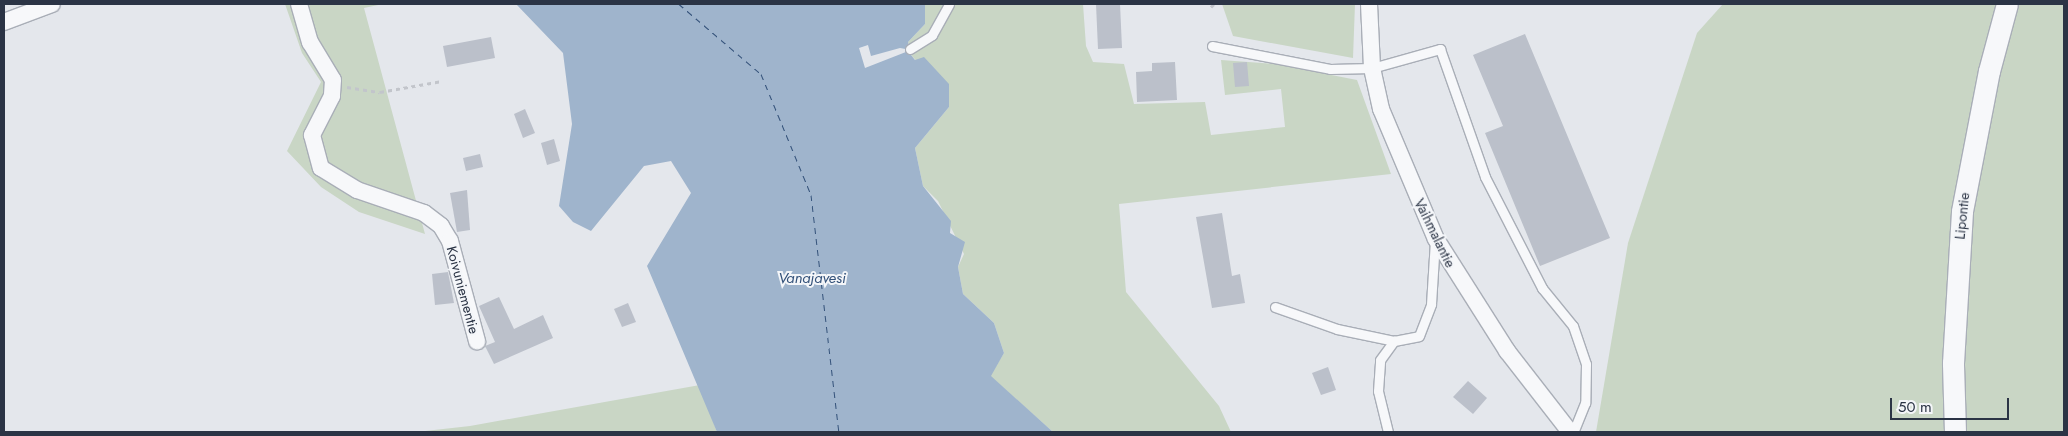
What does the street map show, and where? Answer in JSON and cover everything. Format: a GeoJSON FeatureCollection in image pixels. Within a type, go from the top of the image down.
{"type":"FeatureCollection","features":[{"type":"Feature","properties":{"kind":"street"},"geometry":{"type":"LineString","coordinates":[[4,22],[52,4]]}},
{"type":"Feature","properties":{"kind":"street"},"geometry":{"type":"LineString","coordinates":[[299,4],[310,42],[333,80]]}},
{"type":"Feature","properties":{"kind":"street","name":"Vaihmalantie"},"geometry":{"type":"LineString","coordinates":[[1369,4],[1372,68],[1381,109],[1436,238],[1507,351],[1571,432]]}},
{"type":"Feature","properties":{"kind":"street","name":"Lipontie"},"geometry":{"type":"LineString","coordinates":[[1956,432],[1953,363],[1962,211],[1989,71],[2007,4]]}},
{"type":"Feature","properties":{"kind":"street","name":"Koivuniementie"},"geometry":{"type":"LineString","coordinates":[[333,80],[332,96],[312,135],[320,168],[357,190],[424,213],[441,226],[450,241],[477,341]]}},
{"type":"Feature","properties":{"kind":"lane"},"geometry":{"type":"LineString","coordinates":[[910,49],[932,35],[949,4]]}},
{"type":"Feature","properties":{"kind":"lane"},"geometry":{"type":"LineString","coordinates":[[1212,46],[1330,69],[1372,68],[1440,49],[1484,177],[1542,288],[1573,326],[1586,364],[1585,403],[1571,432]]}},
{"type":"Feature","properties":{"kind":"lane"},"geometry":{"type":"LineString","coordinates":[[1275,307],[1337,329],[1394,341],[1419,336],[1431,304],[1436,238]]}},
{"type":"Feature","properties":{"kind":"lane"},"geometry":{"type":"LineString","coordinates":[[1388,432],[1378,391],[1380,360],[1394,341]]}},
{"type":"Feature","properties":{"kind":"path"},"geometry":{"type":"LineString","coordinates":[[1210,7],[1214,4]]}},
{"type":"Feature","properties":{"kind":"path"},"geometry":{"type":"LineString","coordinates":[[333,80],[368,93],[442,81]]}},
{"type":"Feature","properties":{"kind":"green space"},"geometry":{"type":"Polygon","coordinates":[[[285,4],[383,4],[364,8],[425,234],[359,212],[321,187],[287,151],[321,82],[302,53],[285,4]]]}},
{"type":"Feature","properties":{"kind":"green space"},"geometry":{"type":"Polygon","coordinates":[[[925,4],[1083,4],[1086,46],[1093,62],[1124,64],[1134,104],[1205,102],[1211,135],[1285,127],[1281,89],[1225,95],[1221,60],[1275,64],[1357,80],[1391,174],[1119,204],[1126,292],[1219,406],[1231,432],[1053,432],[990,376],[1004,353],[994,323],[963,294],[958,267],[964,254],[938,201],[923,186],[915,148],[949,107],[948,96],[911,55],[908,42],[925,24],[925,4]]]}},
{"type":"Feature","properties":{"kind":"green space"},"geometry":{"type":"Polygon","coordinates":[[[1222,4],[1355,4],[1353,58],[1233,36],[1222,4]]]}},
{"type":"Feature","properties":{"kind":"green space"},"geometry":{"type":"Polygon","coordinates":[[[1723,4],[2064,4],[2064,432],[1596,432],[1628,243],[1697,33],[1723,4]]]}},
{"type":"Feature","properties":{"kind":"green space"},"geometry":{"type":"Polygon","coordinates":[[[700,385],[717,432],[416,432],[470,426],[700,385]]]}},
{"type":"Feature","properties":{"kind":"water","name":"Vanajavesi"},"geometry":{"type":"Polygon","coordinates":[[[516,4],[925,4],[925,24],[908,42],[911,55],[915,60],[924,57],[949,84],[949,107],[915,148],[923,186],[951,221],[950,233],[965,242],[958,267],[963,294],[994,323],[1004,353],[991,376],[1053,432],[717,432],[647,266],[691,193],[671,161],[644,166],[591,231],[573,222],[559,206],[572,124],[563,53],[516,4]]]}},
{"type":"Feature","properties":{"kind":"pier"},"geometry":{"type":"Polygon","coordinates":[[[868,45],[871,56],[900,48],[911,50],[865,68],[859,48],[868,45]]]}},
{"type":"Feature","properties":{"kind":"building"},"geometry":{"type":"Polygon","coordinates":[[[1096,4],[1120,4],[1122,48],[1098,49],[1096,4]]]}},
{"type":"Feature","properties":{"kind":"building"},"geometry":{"type":"Polygon","coordinates":[[[1525,34],[1610,238],[1540,266],[1485,133],[1503,126],[1473,55],[1525,34]]]}},
{"type":"Feature","properties":{"kind":"building"},"geometry":{"type":"Polygon","coordinates":[[[491,37],[495,58],[447,67],[443,46],[491,37]]]}},
{"type":"Feature","properties":{"kind":"building"},"geometry":{"type":"Polygon","coordinates":[[[1175,62],[1177,100],[1137,102],[1136,72],[1152,71],[1152,63],[1175,62]]]}},
{"type":"Feature","properties":{"kind":"building"},"geometry":{"type":"Polygon","coordinates":[[[1247,62],[1249,86],[1235,87],[1233,63],[1247,62]]]}},
{"type":"Feature","properties":{"kind":"building"},"geometry":{"type":"Polygon","coordinates":[[[525,109],[535,133],[523,138],[514,114],[525,109]]]}},
{"type":"Feature","properties":{"kind":"building"},"geometry":{"type":"Polygon","coordinates":[[[554,139],[560,161],[547,165],[541,143],[554,139]]]}},
{"type":"Feature","properties":{"kind":"building"},"geometry":{"type":"Polygon","coordinates":[[[480,154],[483,167],[466,171],[463,158],[480,154]]]}},
{"type":"Feature","properties":{"kind":"building"},"geometry":{"type":"Polygon","coordinates":[[[467,190],[470,230],[457,232],[450,193],[467,190]]]}},
{"type":"Feature","properties":{"kind":"building"},"geometry":{"type":"Polygon","coordinates":[[[1222,213],[1232,276],[1240,274],[1245,303],[1212,308],[1196,217],[1222,213]]]}},
{"type":"Feature","properties":{"kind":"building"},"geometry":{"type":"Polygon","coordinates":[[[448,272],[454,303],[435,305],[432,274],[448,272]]]}},
{"type":"Feature","properties":{"kind":"building"},"geometry":{"type":"Polygon","coordinates":[[[499,297],[514,329],[543,315],[553,338],[494,364],[485,346],[495,342],[479,306],[499,297]]]}},
{"type":"Feature","properties":{"kind":"building"},"geometry":{"type":"Polygon","coordinates":[[[628,303],[636,322],[622,327],[614,309],[628,303]]]}},
{"type":"Feature","properties":{"kind":"building"},"geometry":{"type":"Polygon","coordinates":[[[1328,367],[1336,390],[1321,395],[1312,373],[1328,367]]]}},
{"type":"Feature","properties":{"kind":"building"},"geometry":{"type":"Polygon","coordinates":[[[1468,381],[1487,398],[1473,414],[1453,397],[1468,381]]]}},
{"type":"Feature","properties":{"kind":"ferry route"},"geometry":{"type":"LineString","coordinates":[[679,4],[761,74],[811,195],[839,432]]}}]}
